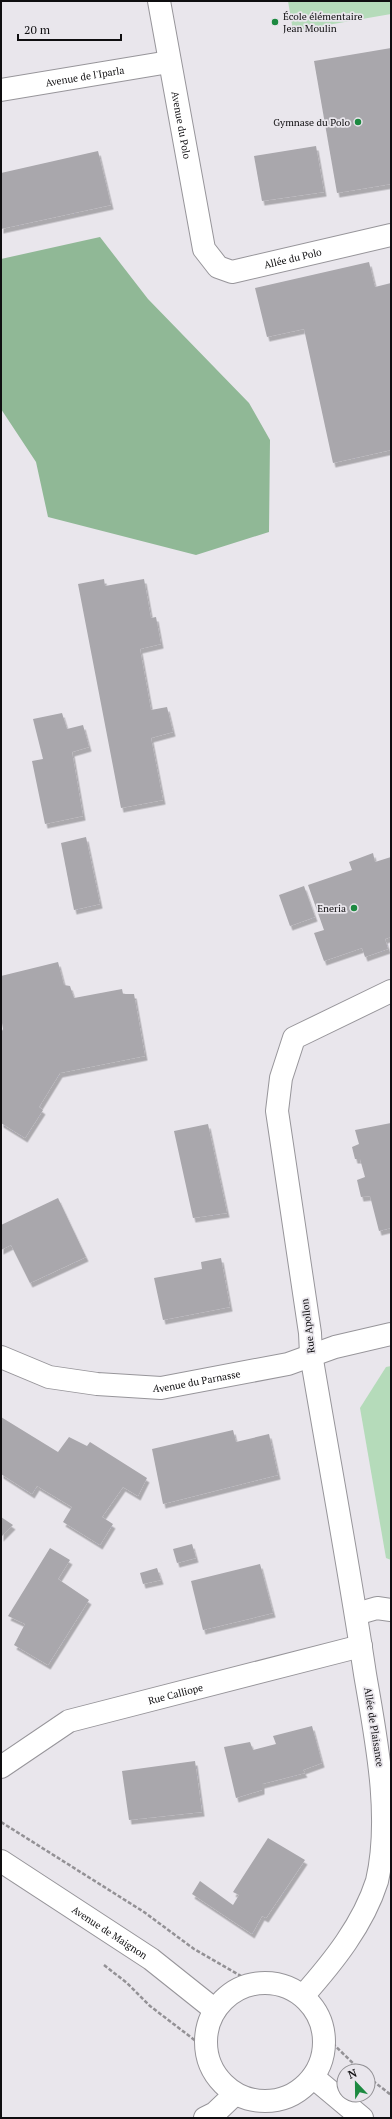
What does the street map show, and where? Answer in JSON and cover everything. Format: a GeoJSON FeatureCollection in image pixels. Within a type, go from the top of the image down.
{"type":"FeatureCollection","features":[{"type":"Feature","properties":{"kind":"street","name":"Avenue du Polo"},"geometry":{"type":"LineString","coordinates":[[159,1],[204,248]]}},
{"type":"Feature","properties":{"kind":"street","name":"Avenue de l'Iparla"},"geometry":{"type":"LineString","coordinates":[[1,90],[169,62]]}},
{"type":"Feature","properties":{"kind":"street","name":"Allée du Polo"},"geometry":{"type":"LineString","coordinates":[[204,248],[218,267],[232,272],[391,235]]}},
{"type":"Feature","properties":{"kind":"street","name":"Rue Apollon"},"geometry":{"type":"LineString","coordinates":[[356,1614],[311,1354],[310,1333],[277,1111],[281,1078],[294,1038],[391,991]]}},
{"type":"Feature","properties":{"kind":"street","name":"Avenue du Parnasse"},"geometry":{"type":"LineString","coordinates":[[1,1357],[49,1377],[97,1384],[161,1388],[288,1364],[311,1354],[391,1334]]}},
{"type":"Feature","properties":{"kind":"street"},"geometry":{"type":"LineString","coordinates":[[356,1614],[376,1608],[391,1610]]}},
{"type":"Feature","properties":{"kind":"street","name":"Allée de Plaisance"},"geometry":{"type":"LineString","coordinates":[[303,1996],[335,1960],[366,1907],[377,1880],[385,1841],[386,1804],[356,1614]]}},
{"type":"Feature","properties":{"kind":"street","name":"Rue Calliope"},"geometry":{"type":"LineString","coordinates":[[1,1767],[70,1721],[361,1646]]}},
{"type":"Feature","properties":{"kind":"street","name":"Avenue de Maignon"},"geometry":{"type":"LineString","coordinates":[[1,1861],[151,1959],[215,2010]]}},
{"type":"Feature","properties":{"kind":"street"},"geometry":{"type":"LineString","coordinates":[[256,1984],[280,1985],[303,1996],[317,2014],[324,2036],[322,2057],[313,2077],[303,2088],[292,2095],[273,2101],[254,2101],[235,2094],[215,2075],[205,2048],[207,2029],[215,2010],[232,1993],[256,1984]]}},
{"type":"Feature","properties":{"kind":"street"},"geometry":{"type":"LineString","coordinates":[[313,2077],[362,2118]]}},
{"type":"Feature","properties":{"kind":"street"},"geometry":{"type":"LineString","coordinates":[[205,2118],[215,2113],[235,2094]]}},
{"type":"Feature","properties":{"kind":"path"},"geometry":{"type":"LineString","coordinates":[[1,1822],[144,1912],[194,1949],[256,1984]]}},
{"type":"Feature","properties":{"kind":"path"},"geometry":{"type":"LineString","coordinates":[[98,1961],[127,1983],[150,2006],[205,2048]]}},
{"type":"Feature","properties":{"kind":"path"},"geometry":{"type":"LineString","coordinates":[[324,2036],[353,2063]]}},
{"type":"Feature","properties":{"kind":"path"},"geometry":{"type":"LineString","coordinates":[[376,2084],[391,2096]]}},
{"type":"Feature","properties":{"kind":"green space"},"geometry":{"type":"Polygon","coordinates":[[[288,1],[391,1],[391,14],[293,31],[288,1]]]}},
{"type":"Feature","properties":{"kind":"green space"},"geometry":{"type":"Polygon","coordinates":[[[100,237],[148,299],[249,403],[270,440],[269,532],[196,555],[48,517],[36,462],[1,409],[1,259],[100,237]]]}},
{"type":"Feature","properties":{"kind":"green space"},"geometry":{"type":"Polygon","coordinates":[[[391,1366],[391,1560],[386,1558],[360,1408],[386,1367],[391,1366]]]}},
{"type":"Feature","properties":{"kind":"building","name":"Gymnase du Polo"},"geometry":{"type":"Polygon","coordinates":[[[391,48],[391,184],[337,193],[314,61],[391,48]]]}},
{"type":"Feature","properties":{"kind":"building"},"geometry":{"type":"Polygon","coordinates":[[[316,146],[324,192],[262,201],[254,156],[316,146]]]}},
{"type":"Feature","properties":{"kind":"building"},"geometry":{"type":"Polygon","coordinates":[[[98,151],[111,205],[1,229],[1,173],[98,151]]]}},
{"type":"Feature","properties":{"kind":"building"},"geometry":{"type":"Polygon","coordinates":[[[369,262],[375,287],[391,283],[391,450],[333,463],[304,329],[267,337],[255,288],[369,262]]]}},
{"type":"Feature","properties":{"kind":"building"},"geometry":{"type":"Polygon","coordinates":[[[104,579],[105,586],[144,579],[151,618],[156,617],[161,644],[140,649],[151,710],[167,707],[173,732],[151,738],[163,800],[121,808],[78,584],[104,579]]]}},
{"type":"Feature","properties":{"kind":"building"},"geometry":{"type":"Polygon","coordinates":[[[62,713],[67,729],[83,725],[89,747],[72,752],[83,816],[45,824],[32,761],[43,759],[33,719],[62,713]]]}},
{"type":"Feature","properties":{"kind":"building"},"geometry":{"type":"Polygon","coordinates":[[[86,837],[100,904],[74,910],[61,843],[86,837]]]}},
{"type":"Feature","properties":{"kind":"building","name":"Eneria"},"geometry":{"type":"Polygon","coordinates":[[[373,853],[375,862],[391,857],[391,937],[385,939],[388,949],[365,957],[362,948],[324,961],[314,933],[324,930],[308,885],[352,870],[349,862],[373,853]]]}},
{"type":"Feature","properties":{"kind":"building"},"geometry":{"type":"Polygon","coordinates":[[[304,886],[315,917],[290,926],[279,895],[304,886]]]}},
{"type":"Feature","properties":{"kind":"building"},"geometry":{"type":"Polygon","coordinates":[[[58,962],[64,985],[70,986],[74,998],[122,989],[123,994],[134,994],[145,1056],[60,1073],[39,1107],[43,1110],[25,1138],[1,1123],[1,1033],[3,1029],[1,1017],[1,976],[58,962]]]}},
{"type":"Feature","properties":{"kind":"building"},"geometry":{"type":"Polygon","coordinates":[[[391,1123],[391,1228],[379,1231],[370,1196],[361,1197],[357,1180],[365,1177],[360,1159],[355,1159],[352,1147],[359,1144],[355,1130],[391,1123]]]}},
{"type":"Feature","properties":{"kind":"building"},"geometry":{"type":"Polygon","coordinates":[[[208,1124],[227,1213],[193,1218],[174,1131],[208,1124]]]}},
{"type":"Feature","properties":{"kind":"building"},"geometry":{"type":"Polygon","coordinates":[[[58,1198],[86,1257],[30,1283],[11,1245],[1,1250],[1,1225],[58,1198]]]}},
{"type":"Feature","properties":{"kind":"building"},"geometry":{"type":"Polygon","coordinates":[[[221,1258],[230,1307],[163,1320],[154,1278],[202,1269],[201,1262],[221,1258]]]}},
{"type":"Feature","properties":{"kind":"building"},"geometry":{"type":"Polygon","coordinates":[[[1,1417],[58,1452],[69,1437],[87,1446],[90,1442],[147,1478],[138,1496],[123,1487],[102,1517],[113,1524],[100,1545],[63,1522],[72,1507],[37,1486],[32,1494],[1,1474],[1,1417]]]}},
{"type":"Feature","properties":{"kind":"building"},"geometry":{"type":"Polygon","coordinates":[[[233,1430],[236,1442],[269,1434],[278,1475],[163,1504],[152,1449],[233,1430]]]}},
{"type":"Feature","properties":{"kind":"building"},"geometry":{"type":"Polygon","coordinates":[[[1,1517],[13,1525],[1,1537],[1,1517]]]}},
{"type":"Feature","properties":{"kind":"building"},"geometry":{"type":"Polygon","coordinates":[[[192,1544],[196,1558],[177,1563],[173,1549],[192,1544]]]}},
{"type":"Feature","properties":{"kind":"building"},"geometry":{"type":"Polygon","coordinates":[[[50,1548],[70,1560],[58,1579],[89,1600],[48,1665],[14,1645],[25,1624],[8,1616],[50,1548]]]}},
{"type":"Feature","properties":{"kind":"building"},"geometry":{"type":"Polygon","coordinates":[[[260,1564],[273,1613],[203,1630],[191,1581],[260,1564]]]}},
{"type":"Feature","properties":{"kind":"building"},"geometry":{"type":"Polygon","coordinates":[[[157,1568],[161,1580],[143,1584],[140,1573],[157,1568]]]}},
{"type":"Feature","properties":{"kind":"building"},"geometry":{"type":"Polygon","coordinates":[[[312,1726],[322,1763],[303,1770],[305,1773],[262,1784],[262,1790],[236,1798],[224,1747],[250,1742],[253,1750],[276,1744],[273,1736],[312,1726]]]}},
{"type":"Feature","properties":{"kind":"building"},"geometry":{"type":"Polygon","coordinates":[[[195,1761],[202,1812],[129,1820],[122,1771],[195,1761]]]}},
{"type":"Feature","properties":{"kind":"building"},"geometry":{"type":"Polygon","coordinates":[[[268,1838],[305,1860],[266,1918],[262,1916],[252,1934],[192,1894],[200,1881],[233,1905],[239,1895],[233,1892],[268,1838]]]}},
{"type":"Feature","properties":{"kind":"place","name":"École élémentaire Jean Moulin"},"geometry":{"type":"Point","coordinates":[275,22]}},
{"type":"Feature","properties":{"kind":"place","name":"Gymnase du Polo"},"geometry":{"type":"Point","coordinates":[358,122]}},
{"type":"Feature","properties":{"kind":"place","name":"Eneria"},"geometry":{"type":"Point","coordinates":[354,908]}}]}
